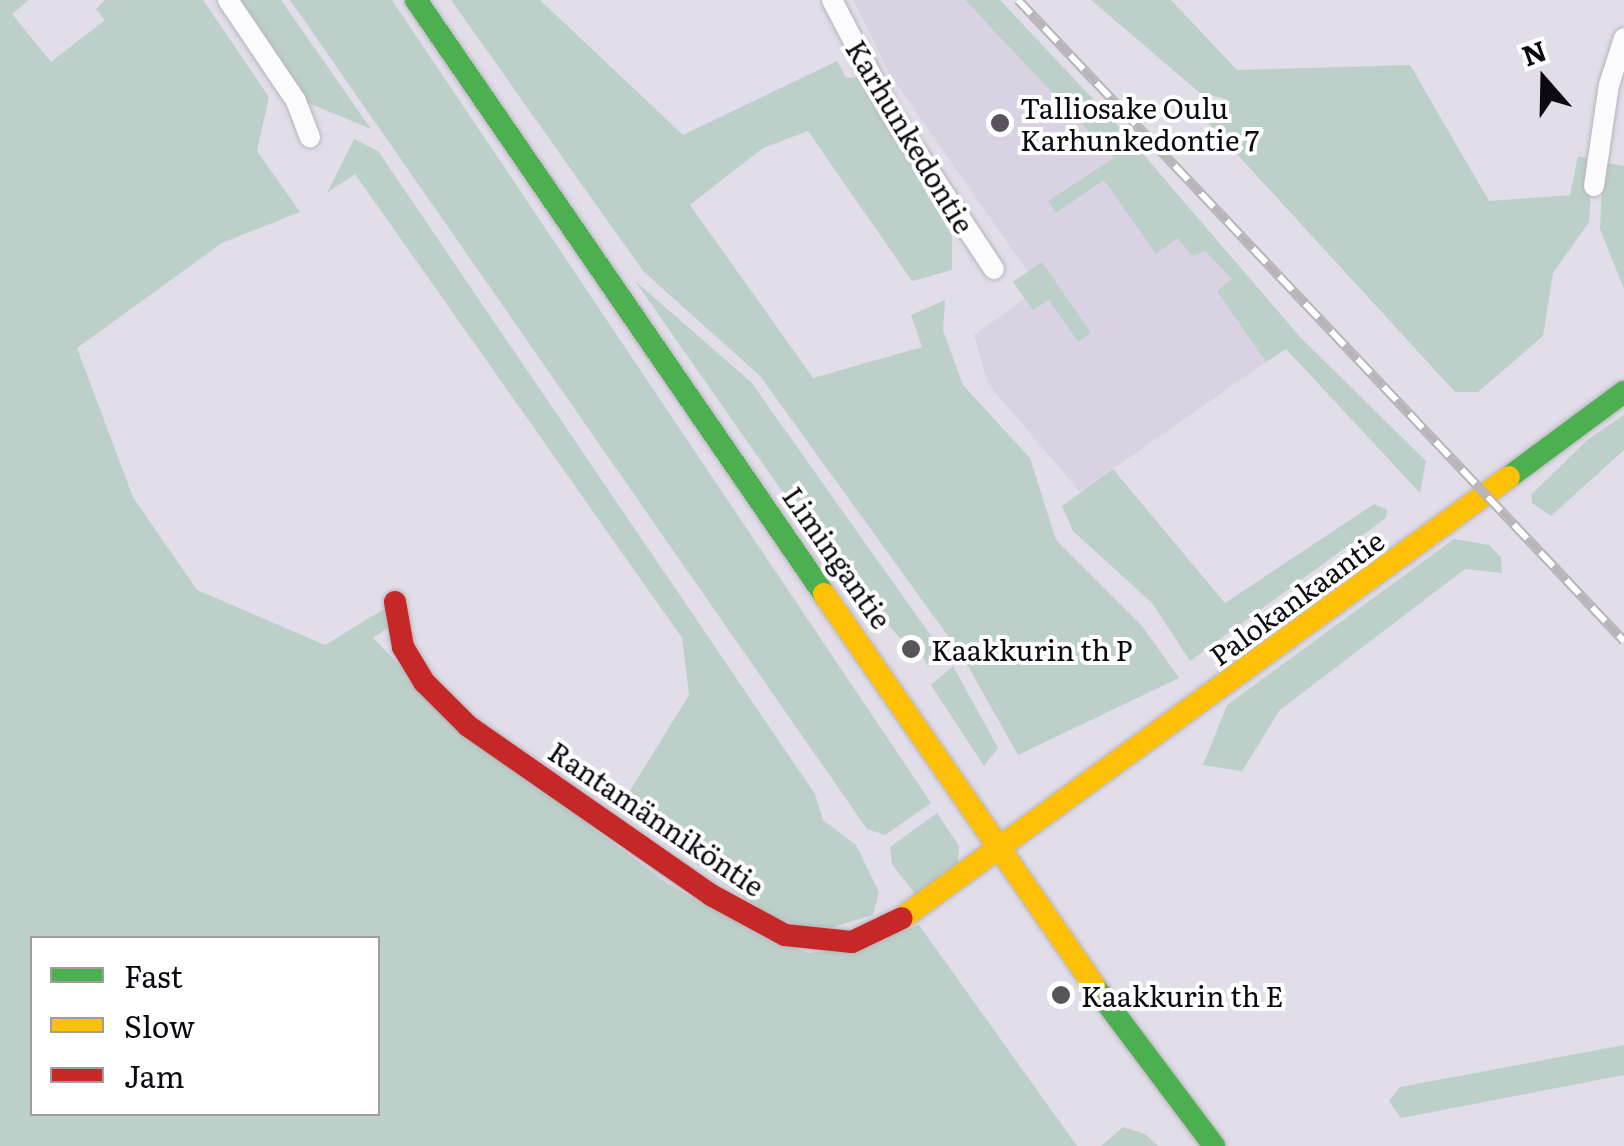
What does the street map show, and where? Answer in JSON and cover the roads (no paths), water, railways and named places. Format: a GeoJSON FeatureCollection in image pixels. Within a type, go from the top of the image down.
{"type":"FeatureCollection","features":[{"type":"Feature","properties":{"kind":"main road","name":"Limingantie"},"geometry":{"type":"LineString","coordinates":[[416,0],[1004,850],[1088,978],[1214,1146]]}},
{"type":"Feature","properties":{"kind":"main road","name":"Palokankaantie"},"geometry":{"type":"LineString","coordinates":[[1004,850],[1624,392]]}},
{"type":"Feature","properties":{"kind":"main road","name":"Rantamänniköntie"},"geometry":{"type":"LineString","coordinates":[[395,602],[403,648],[424,682],[468,726],[646,854],[786,934],[852,942],[918,911],[1004,850]]}},
{"type":"Feature","properties":{"kind":"street"},"geometry":{"type":"LineString","coordinates":[[228,0],[296,101],[310,138]]}},
{"type":"Feature","properties":{"kind":"street","name":"Karhunkedontie"},"geometry":{"type":"LineString","coordinates":[[832,0],[891,113],[994,270]]}},
{"type":"Feature","properties":{"kind":"street"},"geometry":{"type":"LineString","coordinates":[[1594,186],[1609,86],[1624,38]]}},
{"type":"Feature","properties":{"kind":"railway"},"geometry":{"type":"LineString","coordinates":[[1018,0],[1624,641]]}},
{"type":"Feature","properties":{"kind":"place","name":"Talliosake Oulu Karhunkedontie 7"},"geometry":{"type":"Point","coordinates":[1000,123]}},
{"type":"Feature","properties":{"kind":"place","name":"Kaakkurin th P"},"geometry":{"type":"Point","coordinates":[911,649]}},
{"type":"Feature","properties":{"kind":"place","name":"Kaakkurin th E"},"geometry":{"type":"Point","coordinates":[1061,995]}}]}
